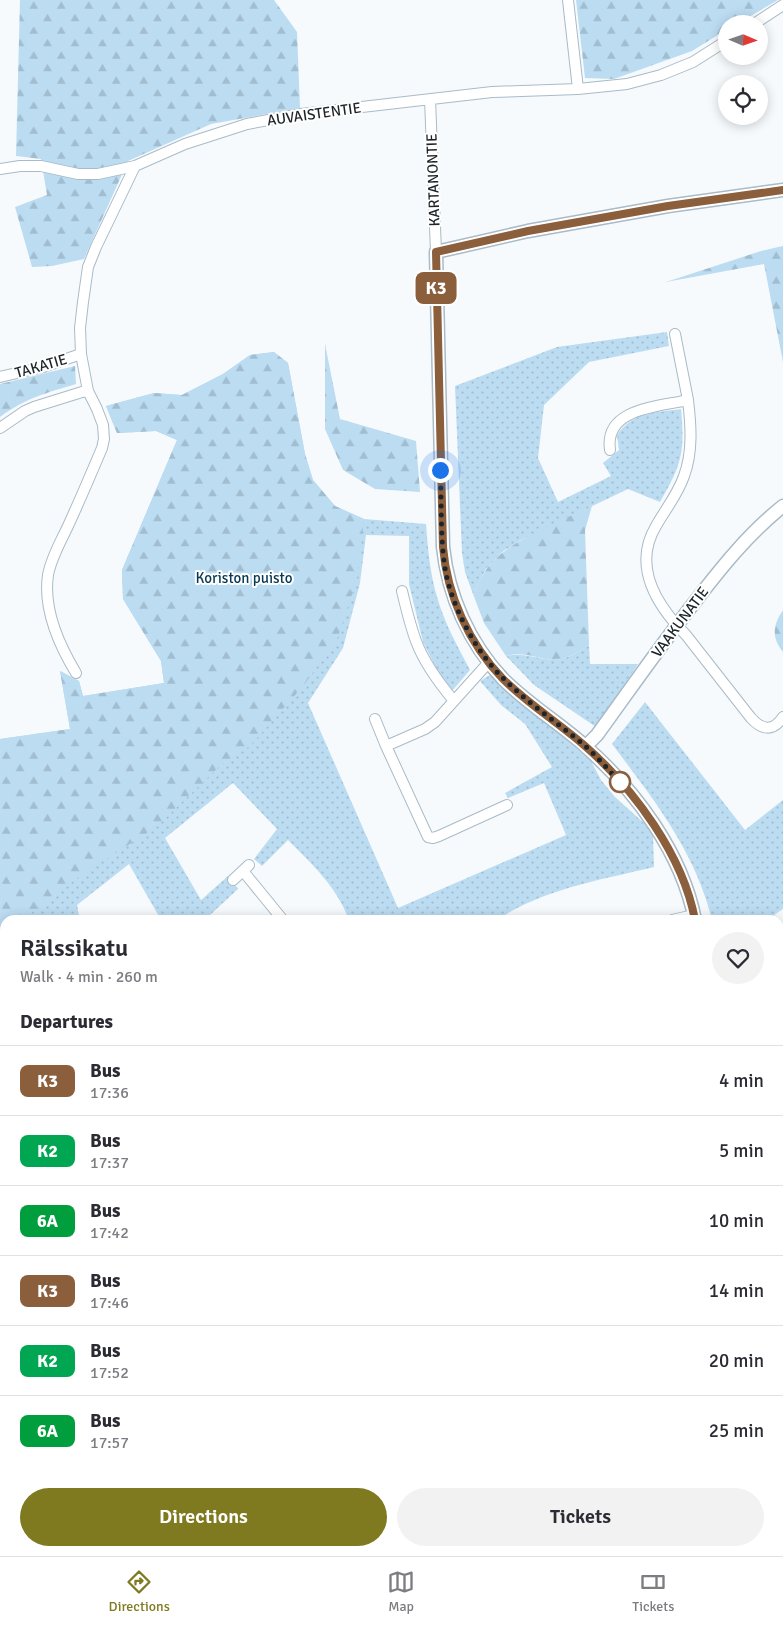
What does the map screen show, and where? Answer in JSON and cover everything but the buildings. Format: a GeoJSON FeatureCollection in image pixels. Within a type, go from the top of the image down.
{"type":"FeatureCollection","features":[{"type":"Feature","properties":{"kind":"street"},"geometry":{"type":"LineString","coordinates":[[568,0],[578,88]]}},
{"type":"Feature","properties":{"kind":"street"},"geometry":{"type":"LineString","coordinates":[[768,15],[783,5]]}},
{"type":"Feature","properties":{"kind":"street","name":"AUVAISTENTIE"},"geometry":{"type":"LineString","coordinates":[[0,169],[20,166],[41,166],[78,174],[98,174],[135,166],[186,144],[248,124],[301,114],[492,92],[627,84],[661,75],[693,62],[718,46]]}},
{"type":"Feature","properties":{"kind":"street","name":"KARTANONTIE"},"geometry":{"type":"LineString","coordinates":[[430,100],[436,252],[438,400],[445,569],[452,595],[460,615],[489,662],[504,680],[586,746],[625,788],[650,819],[681,875],[693,915]]}},
{"type":"Feature","properties":{"kind":"street"},"geometry":{"type":"LineString","coordinates":[[76,673],[61,646],[50,612],[48,575],[102,448],[104,439],[103,425],[88,392],[81,354],[80,328],[88,267],[105,226],[135,166]]}},
{"type":"Feature","properties":{"kind":"street"},"geometry":{"type":"LineString","coordinates":[[436,252],[528,231],[668,206],[783,190]]}},
{"type":"Feature","properties":{"kind":"street"},"geometry":{"type":"LineString","coordinates":[[675,334],[688,400],[691,444],[684,477],[652,533],[645,560],[646,570],[654,591],[676,626],[686,635],[756,723],[761,727],[774,727],[783,717]]}},
{"type":"Feature","properties":{"kind":"street","name":"TAKATIE"},"geometry":{"type":"LineString","coordinates":[[0,377],[44,367],[81,354]]}},
{"type":"Feature","properties":{"kind":"street"},"geometry":{"type":"LineString","coordinates":[[0,428],[34,407],[73,394],[88,392]]}},
{"type":"Feature","properties":{"kind":"street"},"geometry":{"type":"LineString","coordinates":[[610,450],[609,440],[611,432],[621,418],[637,411],[688,400]]}},
{"type":"Feature","properties":{"kind":"street","name":"VAAKUNATIE"},"geometry":{"type":"LineString","coordinates":[[586,746],[597,735],[676,626],[736,549],[783,506]]}},
{"type":"Feature","properties":{"kind":"street"},"geometry":{"type":"LineString","coordinates":[[402,591],[416,642],[430,669],[454,701]]}},
{"type":"Feature","properties":{"kind":"street"},"geometry":{"type":"LineString","coordinates":[[386,746],[425,729],[435,722],[489,662]]}},
{"type":"Feature","properties":{"kind":"street"},"geometry":{"type":"LineString","coordinates":[[375,719],[428,837],[433,838],[449,832],[507,806]]}},
{"type":"Feature","properties":{"kind":"street"},"geometry":{"type":"LineString","coordinates":[[233,880],[246,868],[279,915]]}},
{"type":"Feature","properties":{"kind":"green space"},"geometry":{"type":"Polygon","coordinates":[[[20,0],[274,0],[297,32],[300,108],[211,124],[128,161],[84,259],[52,266],[32,267],[15,207],[47,195],[41,159],[16,156],[20,0]]]}},
{"type":"Feature","properties":{"kind":"green space"},"geometry":{"type":"Polygon","coordinates":[[[576,0],[778,0],[752,15],[718,15],[718,35],[692,51],[614,79],[585,78],[576,0]]]}},
{"type":"Feature","properties":{"kind":"green space"},"geometry":{"type":"Polygon","coordinates":[[[783,246],[783,362],[764,264],[666,282],[761,251],[783,246]]]}},
{"type":"Feature","properties":{"kind":"green space"},"geometry":{"type":"Polygon","coordinates":[[[667,332],[669,346],[589,362],[544,405],[538,458],[558,502],[611,476],[603,463],[619,450],[617,435],[630,421],[645,414],[681,409],[682,447],[680,457],[673,477],[660,502],[628,489],[521,540],[502,552],[486,569],[473,594],[465,572],[462,553],[455,386],[557,347],[667,332]]]}},
{"type":"Feature","properties":{"kind":"green space"},"geometry":{"type":"Polygon","coordinates":[[[325,344],[340,419],[416,441],[420,492],[375,489],[343,470],[325,429],[325,344]]]}},
{"type":"Feature","properties":{"kind":"green space","name":"Koriston puisto"},"geometry":{"type":"Polygon","coordinates":[[[274,352],[288,363],[305,454],[313,480],[335,506],[364,519],[426,524],[435,591],[448,627],[470,670],[452,691],[436,668],[423,642],[409,584],[409,536],[366,535],[360,583],[343,648],[308,703],[398,908],[566,835],[544,783],[508,798],[505,793],[552,767],[525,724],[501,705],[480,681],[490,675],[591,761],[601,780],[615,797],[645,824],[653,835],[654,867],[593,881],[553,893],[533,900],[505,915],[347,915],[331,887],[315,867],[288,840],[262,866],[254,859],[277,829],[233,783],[165,838],[201,900],[228,876],[238,889],[210,915],[158,915],[129,864],[77,905],[79,915],[0,915],[0,739],[70,729],[60,671],[79,681],[83,696],[164,683],[161,661],[123,599],[122,570],[177,440],[156,431],[117,433],[106,406],[154,393],[182,395],[223,374],[250,355],[274,352]]]}},
{"type":"Feature","properties":{"kind":"green space","name":"Koriston puisto"},"geometry":{"type":"Polygon","coordinates":[[[274,352],[288,363],[305,454],[313,480],[335,506],[364,519],[357,579],[338,637],[304,685],[250,746],[222,764],[156,827],[80,876],[31,913],[27,915],[0,915],[0,739],[70,729],[60,671],[79,681],[83,696],[164,683],[161,661],[123,599],[122,570],[177,440],[156,431],[117,433],[106,406],[154,393],[182,395],[223,374],[250,355],[274,352]]]}},
{"type":"Feature","properties":{"kind":"green space"},"geometry":{"type":"Polygon","coordinates":[[[75,366],[76,384],[46,393],[10,410],[0,417],[0,384],[75,366]]]}},
{"type":"Feature","properties":{"kind":"green space"},"geometry":{"type":"Polygon","coordinates":[[[592,506],[585,530],[589,645],[572,655],[558,660],[519,654],[506,656],[484,623],[473,594],[482,576],[495,560],[520,541],[592,506]]]}},
{"type":"Feature","properties":{"kind":"green space"},"geometry":{"type":"Polygon","coordinates":[[[783,610],[783,652],[775,636],[775,626],[783,610]]]}},
{"type":"Feature","properties":{"kind":"green space"},"geometry":{"type":"Polygon","coordinates":[[[589,645],[590,664],[638,664],[596,727],[534,685],[506,656],[518,655],[558,660],[572,655],[589,645]]]}},
{"type":"Feature","properties":{"kind":"green space"},"geometry":{"type":"Polygon","coordinates":[[[645,702],[745,830],[783,800],[783,909],[774,915],[711,915],[705,895],[684,849],[658,806],[612,744],[645,702]]]}},
{"type":"Feature","properties":{"kind":"bus line","name":"K3"},"geometry":{"type":"LineString","coordinates":[[694,915],[681,875],[650,819],[625,788],[586,746],[523,696],[492,667],[460,615],[452,595],[445,569],[443,547],[438,400],[436,252],[528,231],[668,206],[783,190]]}},
{"type":"Feature","properties":{"kind":"route"},"geometry":{"type":"LineString","coordinates":[[440,470],[445,569],[452,595],[471,635],[492,667],[504,680],[586,746],[620,782]]}}]}
